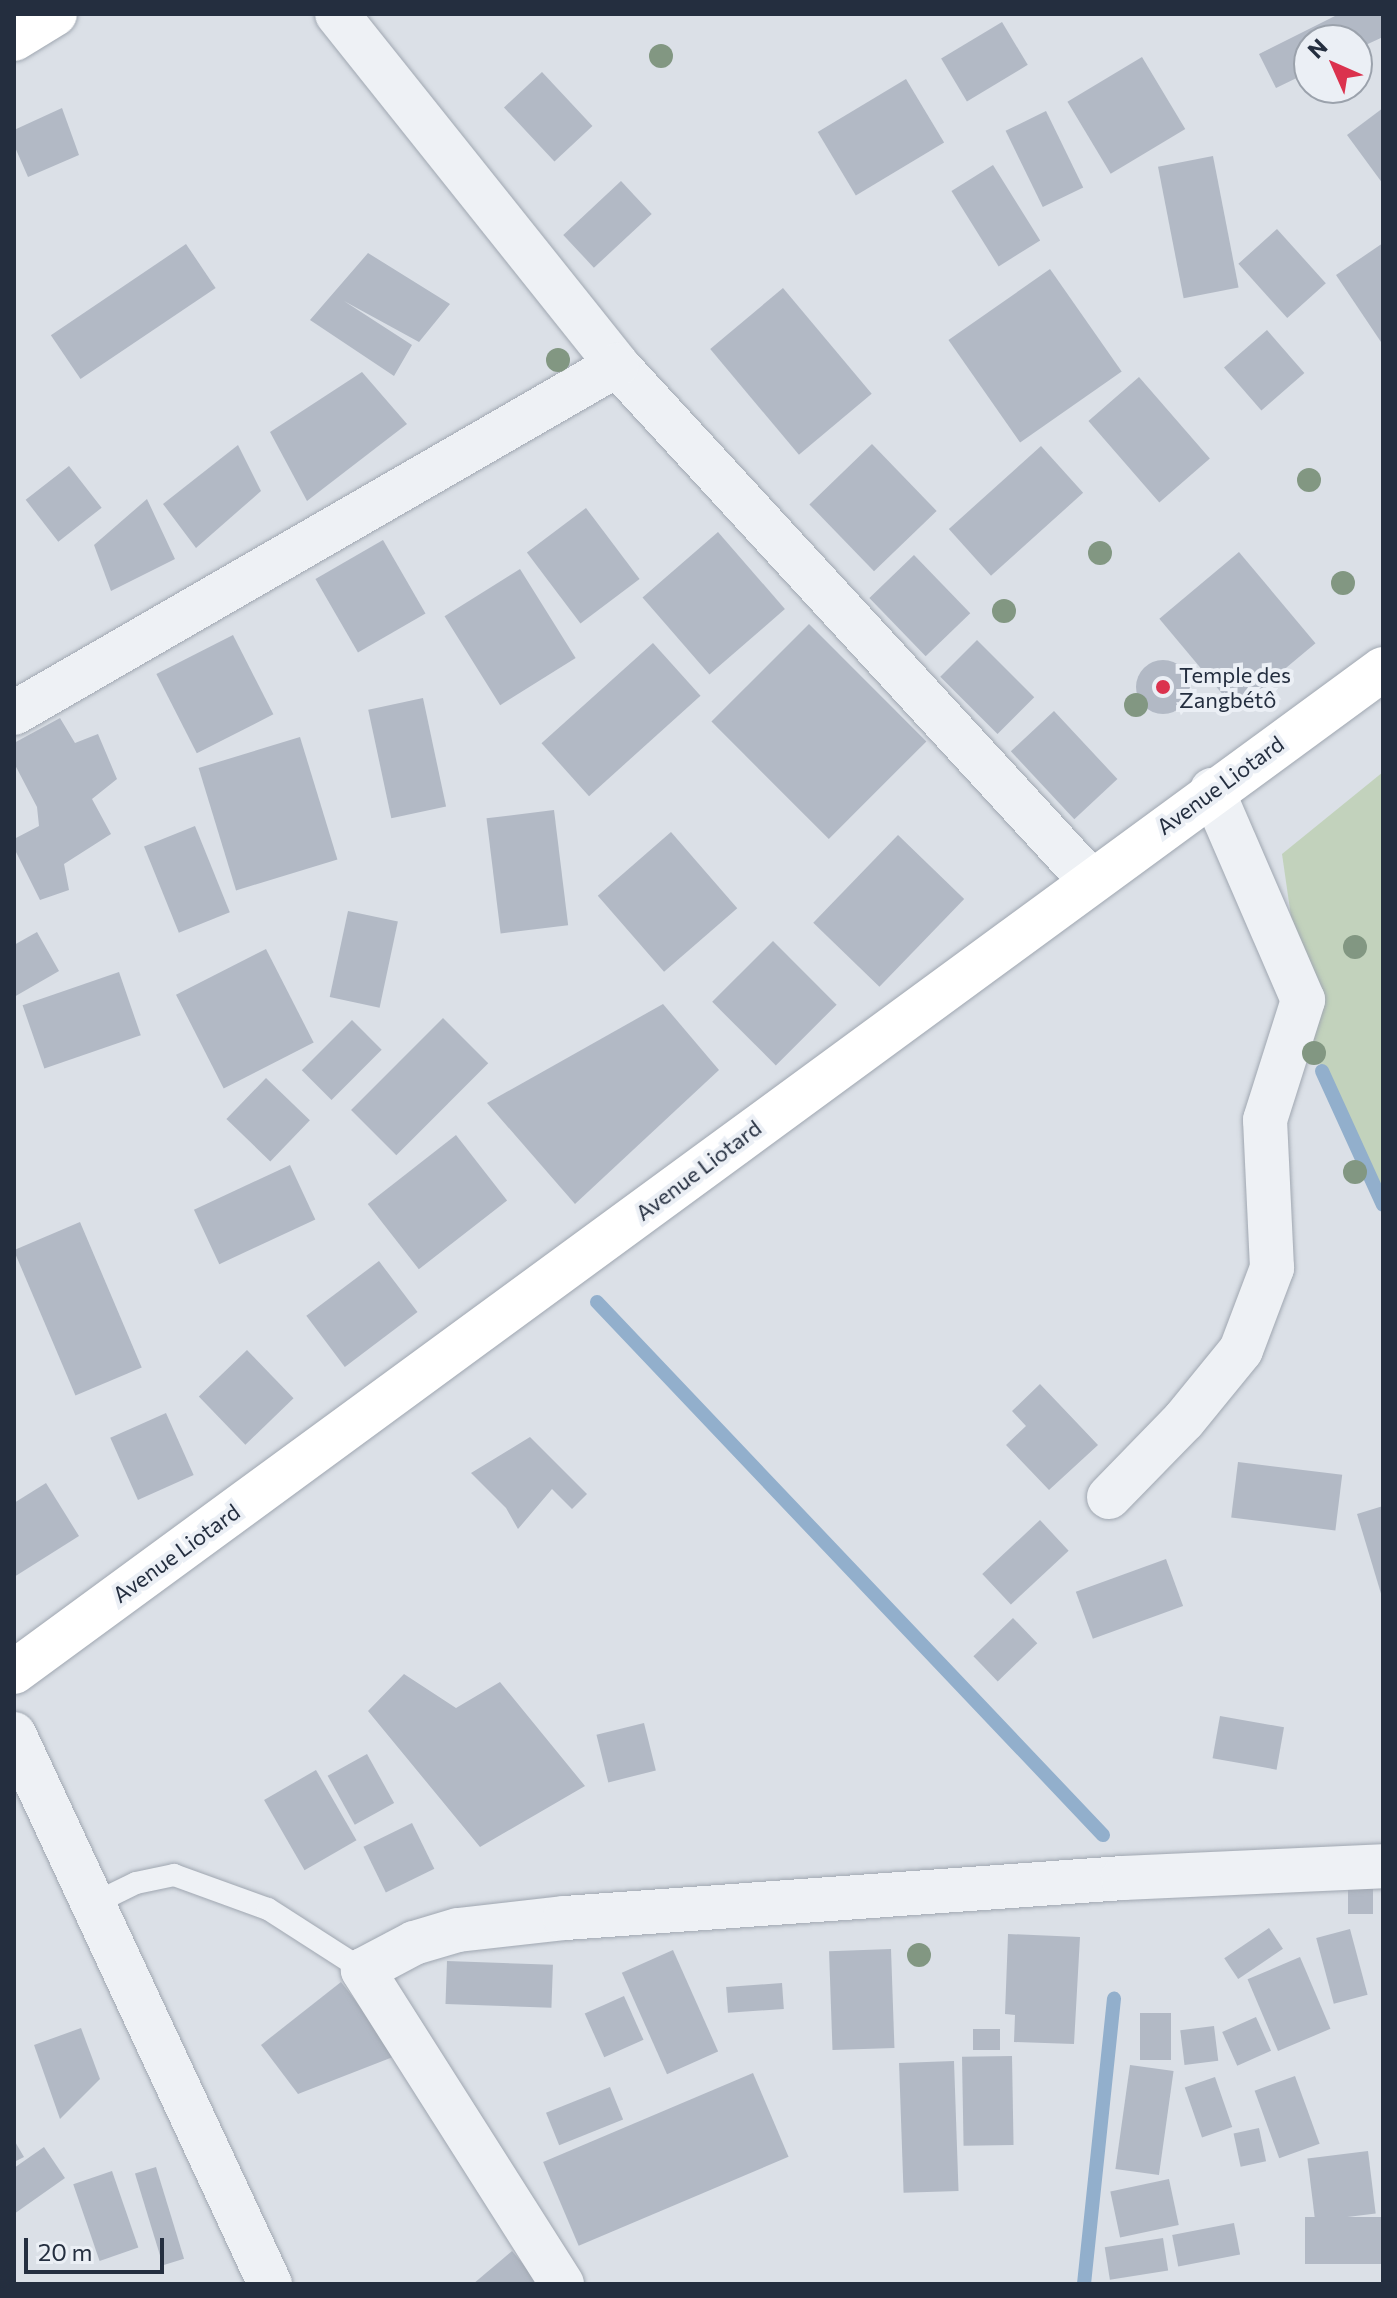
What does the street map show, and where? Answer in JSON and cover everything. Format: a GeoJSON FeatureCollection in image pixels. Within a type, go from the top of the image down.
{"type":"FeatureCollection","features":[{"type":"Feature","properties":{"kind":"street"},"geometry":{"type":"LineString","coordinates":[[14,39],[55,14]]}},
{"type":"Feature","properties":{"kind":"street"},"geometry":{"type":"LineString","coordinates":[[337,14],[617,365],[1089,879]]}},
{"type":"Feature","properties":{"kind":"street"},"geometry":{"type":"LineString","coordinates":[[14,713],[617,365]]}},
{"type":"Feature","properties":{"kind":"street","name":"Avenue Liotard"},"geometry":{"type":"LineString","coordinates":[[14,1672],[1089,879],[1383,669]]}},
{"type":"Feature","properties":{"kind":"street"},"geometry":{"type":"LineString","coordinates":[[1109,1497],[1184,1420],[1241,1350],[1272,1268],[1265,1120],[1303,1000],[1212,790]]}},
{"type":"Feature","properties":{"kind":"street"},"geometry":{"type":"LineString","coordinates":[[14,1734],[270,2284]]}},
{"type":"Feature","properties":{"kind":"street"},"geometry":{"type":"LineString","coordinates":[[562,2284],[363,1970],[414,1943],[458,1930],[565,1918],[1123,1878],[1383,1866]]}},
{"type":"Feature","properties":{"kind":"lane"},"geometry":{"type":"LineString","coordinates":[[93,1904],[136,1883],[174,1875],[268,1909],[363,1970]]}},
{"type":"Feature","properties":{"kind":"green space"},"geometry":{"type":"Polygon","coordinates":[[[1383,772],[1383,1205],[1322,1071],[1303,1000],[1282,854],[1383,772]]]}},
{"type":"Feature","properties":{"kind":"building"},"geometry":{"type":"Polygon","coordinates":[[[1339,14],[1383,14],[1383,37],[1373,42],[1373,24],[1319,24],[1339,14]]]}},
{"type":"Feature","properties":{"kind":"building"},"geometry":{"type":"Polygon","coordinates":[[[1002,22],[1028,65],[967,101],[941,59],[1002,22]]]}},
{"type":"Feature","properties":{"kind":"building"},"geometry":{"type":"Polygon","coordinates":[[[1293,37],[1293,80],[1276,88],[1259,54],[1293,37]]]}},
{"type":"Feature","properties":{"kind":"building"},"geometry":{"type":"Polygon","coordinates":[[[1142,57],[1185,129],[1111,174],[1067,102],[1142,57]]]}},
{"type":"Feature","properties":{"kind":"building"},"geometry":{"type":"Polygon","coordinates":[[[542,72],[592,126],[554,162],[504,107],[542,72]]]}},
{"type":"Feature","properties":{"kind":"building"},"geometry":{"type":"Polygon","coordinates":[[[906,79],[944,142],[856,195],[818,132],[906,79]]]}},
{"type":"Feature","properties":{"kind":"building"},"geometry":{"type":"Polygon","coordinates":[[[62,108],[79,155],[28,177],[14,145],[14,130],[62,108]]]}},
{"type":"Feature","properties":{"kind":"building"},"geometry":{"type":"Polygon","coordinates":[[[1383,108],[1383,184],[1347,135],[1383,108]]]}},
{"type":"Feature","properties":{"kind":"building"},"geometry":{"type":"Polygon","coordinates":[[[1046,111],[1083,187],[1043,207],[1006,131],[1046,111]]]}},
{"type":"Feature","properties":{"kind":"building"},"geometry":{"type":"Polygon","coordinates":[[[1213,156],[1239,288],[1184,298],[1158,167],[1213,156]]]}},
{"type":"Feature","properties":{"kind":"building"},"geometry":{"type":"Polygon","coordinates":[[[993,165],[1040,240],[999,266],[951,191],[993,165]]]}},
{"type":"Feature","properties":{"kind":"building"},"geometry":{"type":"Polygon","coordinates":[[[621,181],[652,214],[594,268],[563,235],[621,181]]]}},
{"type":"Feature","properties":{"kind":"building"},"geometry":{"type":"Polygon","coordinates":[[[1277,229],[1326,283],[1287,318],[1238,264],[1277,229]]]}},
{"type":"Feature","properties":{"kind":"building"},"geometry":{"type":"Polygon","coordinates":[[[1383,243],[1383,345],[1336,275],[1383,243]]]}},
{"type":"Feature","properties":{"kind":"building"},"geometry":{"type":"Polygon","coordinates":[[[186,244],[216,288],[81,379],[51,335],[186,244]]]}},
{"type":"Feature","properties":{"kind":"building"},"geometry":{"type":"Polygon","coordinates":[[[368,253],[450,304],[419,342],[344,301],[412,345],[394,376],[310,320],[368,253]]]}},
{"type":"Feature","properties":{"kind":"building"},"geometry":{"type":"Polygon","coordinates":[[[1050,269],[1122,371],[1020,443],[948,340],[1050,269]]]}},
{"type":"Feature","properties":{"kind":"building"},"geometry":{"type":"Polygon","coordinates":[[[783,288],[872,394],[799,455],[710,349],[783,288]]]}},
{"type":"Feature","properties":{"kind":"building"},"geometry":{"type":"Polygon","coordinates":[[[1267,330],[1304,373],[1261,410],[1224,367],[1267,330]]]}},
{"type":"Feature","properties":{"kind":"building"},"geometry":{"type":"Polygon","coordinates":[[[362,372],[407,424],[307,501],[270,432],[362,372]]]}},
{"type":"Feature","properties":{"kind":"building"},"geometry":{"type":"Polygon","coordinates":[[[1139,377],[1210,459],[1159,502],[1088,421],[1139,377]]]}},
{"type":"Feature","properties":{"kind":"building"},"geometry":{"type":"Polygon","coordinates":[[[872,444],[937,511],[874,571],[809,504],[872,444]]]}},
{"type":"Feature","properties":{"kind":"building"},"geometry":{"type":"Polygon","coordinates":[[[238,445],[261,491],[196,548],[163,504],[238,445]]]}},
{"type":"Feature","properties":{"kind":"building"},"geometry":{"type":"Polygon","coordinates":[[[1041,446],[1083,493],[991,576],[949,529],[1041,446]]]}},
{"type":"Feature","properties":{"kind":"building"},"geometry":{"type":"Polygon","coordinates":[[[69,466],[102,508],[58,542],[26,500],[69,466]]]}},
{"type":"Feature","properties":{"kind":"building"},"geometry":{"type":"Polygon","coordinates":[[[147,499],[175,559],[111,591],[94,545],[147,499]]]}},
{"type":"Feature","properties":{"kind":"building"},"geometry":{"type":"Polygon","coordinates":[[[586,508],[640,579],[580,624],[527,553],[586,508]]]}},
{"type":"Feature","properties":{"kind":"building"},"geometry":{"type":"Polygon","coordinates":[[[718,532],[785,609],[709,675],[643,598],[718,532]]]}},
{"type":"Feature","properties":{"kind":"building"},"geometry":{"type":"Polygon","coordinates":[[[383,540],[426,614],[358,653],[315,579],[383,540]]]}},
{"type":"Feature","properties":{"kind":"building"},"geometry":{"type":"Polygon","coordinates":[[[1239,552],[1315,643],[1236,710],[1159,619],[1239,552]]]}},
{"type":"Feature","properties":{"kind":"building"},"geometry":{"type":"Polygon","coordinates":[[[914,555],[970,613],[926,656],[869,598],[914,555]]]}},
{"type":"Feature","properties":{"kind":"building"},"geometry":{"type":"Polygon","coordinates":[[[520,569],[576,658],[500,705],[445,616],[520,569]]]}},
{"type":"Feature","properties":{"kind":"building"},"geometry":{"type":"Polygon","coordinates":[[[809,624],[926,741],[829,839],[711,722],[809,624]]]}},
{"type":"Feature","properties":{"kind":"building"},"geometry":{"type":"Polygon","coordinates":[[[233,635],[273,714],[197,753],[156,674],[233,635]]]}},
{"type":"Feature","properties":{"kind":"building"},"geometry":{"type":"Polygon","coordinates":[[[977,640],[1034,697],[998,734],[940,677],[977,640]]]}},
{"type":"Feature","properties":{"kind":"building"},"geometry":{"type":"Polygon","coordinates":[[[653,643],[701,696],[589,796],[542,743],[653,643]]]}},
{"type":"Feature","properties":{"kind":"building","name":"Temple des Zangbétô"},"geometry":{"type":"Polygon","coordinates":[[[1163,660],[1182,668],[1190,687],[1182,706],[1163,714],[1144,706],[1136,687],[1144,668],[1163,660]]]}},
{"type":"Feature","properties":{"kind":"building"},"geometry":{"type":"Polygon","coordinates":[[[423,698],[446,807],[391,818],[368,710],[423,698]]]}},
{"type":"Feature","properties":{"kind":"building"},"geometry":{"type":"Polygon","coordinates":[[[1054,711],[1117,779],[1074,819],[1011,751],[1054,711]]]}},
{"type":"Feature","properties":{"kind":"building"},"geometry":{"type":"Polygon","coordinates":[[[60,718],[75,743],[98,734],[117,779],[92,799],[111,834],[64,864],[69,890],[40,900],[14,848],[14,839],[39,826],[37,807],[14,763],[14,743],[60,718]]]}},
{"type":"Feature","properties":{"kind":"building"},"geometry":{"type":"Polygon","coordinates":[[[300,737],[337,859],[236,890],[199,768],[300,737]]]}},
{"type":"Feature","properties":{"kind":"building"},"geometry":{"type":"Polygon","coordinates":[[[554,810],[568,925],[501,933],[487,818],[554,810]]]}},
{"type":"Feature","properties":{"kind":"building"},"geometry":{"type":"Polygon","coordinates":[[[195,826],[230,912],[179,933],[144,847],[195,826]]]}},
{"type":"Feature","properties":{"kind":"building"},"geometry":{"type":"Polygon","coordinates":[[[671,832],[737,908],[664,972],[598,896],[671,832]]]}},
{"type":"Feature","properties":{"kind":"building"},"geometry":{"type":"Polygon","coordinates":[[[898,835],[964,899],[879,987],[813,923],[898,835]]]}},
{"type":"Feature","properties":{"kind":"building"},"geometry":{"type":"Polygon","coordinates":[[[348,911],[398,922],[380,1008],[330,997],[348,911]]]}},
{"type":"Feature","properties":{"kind":"building"},"geometry":{"type":"Polygon","coordinates":[[[37,932],[59,971],[14,997],[14,945],[37,932]]]}},
{"type":"Feature","properties":{"kind":"building"},"geometry":{"type":"Polygon","coordinates":[[[773,941],[837,1005],[776,1065],[712,1002],[773,941]]]}},
{"type":"Feature","properties":{"kind":"building"},"geometry":{"type":"Polygon","coordinates":[[[266,949],[314,1043],[224,1088],[176,995],[266,949]]]}},
{"type":"Feature","properties":{"kind":"building"},"geometry":{"type":"Polygon","coordinates":[[[119,972],[141,1035],[44,1069],[23,1005],[119,972]]]}},
{"type":"Feature","properties":{"kind":"building"},"geometry":{"type":"Polygon","coordinates":[[[663,1004],[719,1070],[575,1204],[487,1103],[663,1004]]]}},
{"type":"Feature","properties":{"kind":"building"},"geometry":{"type":"Polygon","coordinates":[[[443,1018],[488,1063],[396,1155],[351,1110],[443,1018]]]}},
{"type":"Feature","properties":{"kind":"building"},"geometry":{"type":"Polygon","coordinates":[[[352,1020],[382,1050],[331,1100],[302,1070],[352,1020]]]}},
{"type":"Feature","properties":{"kind":"building"},"geometry":{"type":"Polygon","coordinates":[[[266,1078],[310,1120],[270,1161],[226,1119],[266,1078]]]}},
{"type":"Feature","properties":{"kind":"building"},"geometry":{"type":"Polygon","coordinates":[[[456,1135],[507,1200],[419,1269],[368,1204],[456,1135]]]}},
{"type":"Feature","properties":{"kind":"building"},"geometry":{"type":"Polygon","coordinates":[[[290,1165],[315,1219],[219,1264],[194,1210],[290,1165]]]}},
{"type":"Feature","properties":{"kind":"building"},"geometry":{"type":"Polygon","coordinates":[[[80,1222],[142,1367],[75,1396],[14,1250],[80,1222]]]}},
{"type":"Feature","properties":{"kind":"building"},"geometry":{"type":"Polygon","coordinates":[[[379,1261],[418,1312],[345,1367],[306,1316],[379,1261]]]}},
{"type":"Feature","properties":{"kind":"building"},"geometry":{"type":"Polygon","coordinates":[[[247,1350],[294,1398],[245,1445],[199,1397],[247,1350]]]}},
{"type":"Feature","properties":{"kind":"building"},"geometry":{"type":"Polygon","coordinates":[[[1040,1384],[1098,1445],[1049,1490],[1006,1445],[1026,1426],[1012,1411],[1040,1384]]]}},
{"type":"Feature","properties":{"kind":"building"},"geometry":{"type":"Polygon","coordinates":[[[166,1413],[194,1475],[138,1500],[110,1438],[166,1413]]]}},
{"type":"Feature","properties":{"kind":"building"},"geometry":{"type":"Polygon","coordinates":[[[530,1437],[587,1494],[572,1509],[552,1489],[518,1529],[506,1508],[471,1473],[530,1437]]]}},
{"type":"Feature","properties":{"kind":"building"},"geometry":{"type":"Polygon","coordinates":[[[1238,1462],[1342,1475],[1335,1530],[1231,1518],[1238,1462]]]}},
{"type":"Feature","properties":{"kind":"building"},"geometry":{"type":"Polygon","coordinates":[[[46,1483],[79,1536],[14,1577],[14,1503],[46,1483]]]}},
{"type":"Feature","properties":{"kind":"building"},"geometry":{"type":"Polygon","coordinates":[[[1383,1506],[1383,1597],[1382,1597],[1357,1514],[1383,1506]]]}},
{"type":"Feature","properties":{"kind":"building"},"geometry":{"type":"Polygon","coordinates":[[[1040,1520],[1069,1551],[1011,1605],[982,1574],[1040,1520]]]}},
{"type":"Feature","properties":{"kind":"building"},"geometry":{"type":"Polygon","coordinates":[[[1166,1559],[1183,1606],[1093,1639],[1076,1592],[1166,1559]]]}},
{"type":"Feature","properties":{"kind":"building"},"geometry":{"type":"Polygon","coordinates":[[[1013,1618],[1037,1643],[998,1681],[973,1656],[1013,1618]]]}},
{"type":"Feature","properties":{"kind":"building"},"geometry":{"type":"Polygon","coordinates":[[[404,1674],[456,1708],[500,1682],[585,1786],[480,1847],[368,1711],[404,1674]]]}},
{"type":"Feature","properties":{"kind":"building"},"geometry":{"type":"Polygon","coordinates":[[[1220,1716],[1284,1727],[1277,1770],[1213,1758],[1220,1716]]]}},
{"type":"Feature","properties":{"kind":"building"},"geometry":{"type":"Polygon","coordinates":[[[644,1723],[656,1771],[608,1782],[596,1735],[644,1723]]]}},
{"type":"Feature","properties":{"kind":"building"},"geometry":{"type":"Polygon","coordinates":[[[367,1754],[394,1803],[355,1825],[328,1776],[367,1754]]]}},
{"type":"Feature","properties":{"kind":"building"},"geometry":{"type":"Polygon","coordinates":[[[316,1770],[356,1840],[305,1870],[264,1800],[316,1770]]]}},
{"type":"Feature","properties":{"kind":"building"},"geometry":{"type":"Polygon","coordinates":[[[412,1823],[434,1869],[386,1893],[363,1847],[412,1823]]]}},
{"type":"Feature","properties":{"kind":"building"},"geometry":{"type":"Polygon","coordinates":[[[1348,1889],[1373,1889],[1373,1914],[1348,1914],[1348,1889]]]}},
{"type":"Feature","properties":{"kind":"building"},"geometry":{"type":"Polygon","coordinates":[[[1269,1928],[1283,1949],[1238,1979],[1224,1958],[1269,1928]]]}},
{"type":"Feature","properties":{"kind":"building"},"geometry":{"type":"Polygon","coordinates":[[[1350,1929],[1368,1995],[1334,2004],[1316,1938],[1350,1929]]]}},
{"type":"Feature","properties":{"kind":"building"},"geometry":{"type":"Polygon","coordinates":[[[1008,1934],[1080,1937],[1074,2044],[1014,2042],[1015,2015],[1005,2014],[1008,1934]]]}},
{"type":"Feature","properties":{"kind":"building"},"geometry":{"type":"Polygon","coordinates":[[[891,1949],[894,2048],[832,2050],[829,1951],[891,1949]]]}},
{"type":"Feature","properties":{"kind":"building"},"geometry":{"type":"Polygon","coordinates":[[[673,1950],[718,2051],[667,2074],[622,1973],[673,1950]]]}},
{"type":"Feature","properties":{"kind":"building"},"geometry":{"type":"Polygon","coordinates":[[[1300,1957],[1330,2029],[1278,2051],[1248,1979],[1300,1957]]]}},
{"type":"Feature","properties":{"kind":"building"},"geometry":{"type":"Polygon","coordinates":[[[447,1961],[553,1965],[551,2008],[445,2004],[447,1961]]]}},
{"type":"Feature","properties":{"kind":"building"},"geometry":{"type":"Polygon","coordinates":[[[341,1982],[398,2055],[298,2094],[261,2045],[341,1982]]]}},
{"type":"Feature","properties":{"kind":"building"},"geometry":{"type":"Polygon","coordinates":[[[782,1983],[784,2009],[728,2013],[726,1987],[782,1983]]]}},
{"type":"Feature","properties":{"kind":"building"},"geometry":{"type":"Polygon","coordinates":[[[624,1996],[644,2040],[604,2057],[585,2013],[624,1996]]]}},
{"type":"Feature","properties":{"kind":"building"},"geometry":{"type":"Polygon","coordinates":[[[1140,2013],[1171,2013],[1171,2060],[1140,2060],[1140,2013]]]}},
{"type":"Feature","properties":{"kind":"building"},"geometry":{"type":"Polygon","coordinates":[[[1256,2017],[1271,2051],[1237,2066],[1222,2032],[1256,2017]]]}},
{"type":"Feature","properties":{"kind":"building"},"geometry":{"type":"Polygon","coordinates":[[[1214,2026],[1218,2061],[1185,2065],[1180,2030],[1214,2026]]]}},
{"type":"Feature","properties":{"kind":"building"},"geometry":{"type":"Polygon","coordinates":[[[81,2028],[100,2079],[60,2119],[34,2045],[81,2028]]]}},
{"type":"Feature","properties":{"kind":"building"},"geometry":{"type":"Polygon","coordinates":[[[973,2029],[1000,2029],[1000,2050],[973,2050],[973,2029]]]}},
{"type":"Feature","properties":{"kind":"building"},"geometry":{"type":"Polygon","coordinates":[[[1012,2056],[1014,2145],[964,2146],[962,2057],[1012,2056]]]}},
{"type":"Feature","properties":{"kind":"building"},"geometry":{"type":"Polygon","coordinates":[[[954,2061],[959,2191],[904,2193],[899,2063],[954,2061]]]}},
{"type":"Feature","properties":{"kind":"building"},"geometry":{"type":"Polygon","coordinates":[[[1130,2065],[1174,2071],[1159,2175],[1115,2169],[1130,2065]]]}},
{"type":"Feature","properties":{"kind":"building"},"geometry":{"type":"Polygon","coordinates":[[[753,2073],[789,2157],[579,2246],[543,2162],[753,2073]]]}},
{"type":"Feature","properties":{"kind":"building"},"geometry":{"type":"Polygon","coordinates":[[[1295,2076],[1320,2144],[1279,2158],[1255,2091],[1295,2076]]]}},
{"type":"Feature","properties":{"kind":"building"},"geometry":{"type":"Polygon","coordinates":[[[1215,2077],[1232,2127],[1202,2138],[1185,2087],[1215,2077]]]}},
{"type":"Feature","properties":{"kind":"building"},"geometry":{"type":"Polygon","coordinates":[[[610,2087],[623,2119],[559,2145],[546,2113],[610,2087]]]}},
{"type":"Feature","properties":{"kind":"building"},"geometry":{"type":"Polygon","coordinates":[[[1259,2128],[1266,2161],[1241,2167],[1234,2133],[1259,2128]]]}},
{"type":"Feature","properties":{"kind":"building"},"geometry":{"type":"Polygon","coordinates":[[[14,2140],[24,2157],[14,2162],[14,2140]]]}},
{"type":"Feature","properties":{"kind":"building"},"geometry":{"type":"Polygon","coordinates":[[[44,2147],[65,2178],[14,2214],[14,2168],[44,2147]]]}},
{"type":"Feature","properties":{"kind":"building"},"geometry":{"type":"Polygon","coordinates":[[[1368,2151],[1376,2214],[1315,2221],[1307,2158],[1368,2151]]]}},
{"type":"Feature","properties":{"kind":"building"},"geometry":{"type":"Polygon","coordinates":[[[156,2167],[184,2259],[163,2265],[135,2173],[156,2167]]]}},
{"type":"Feature","properties":{"kind":"building"},"geometry":{"type":"Polygon","coordinates":[[[112,2171],[138,2248],[100,2261],[73,2184],[112,2171]]]}},
{"type":"Feature","properties":{"kind":"building"},"geometry":{"type":"Polygon","coordinates":[[[1169,2179],[1179,2225],[1120,2237],[1110,2191],[1169,2179]]]}},
{"type":"Feature","properties":{"kind":"building"},"geometry":{"type":"Polygon","coordinates":[[[1305,2217],[1383,2217],[1383,2264],[1305,2264],[1305,2217]]]}},
{"type":"Feature","properties":{"kind":"building"},"geometry":{"type":"Polygon","coordinates":[[[1234,2223],[1240,2254],[1178,2266],[1172,2235],[1234,2223]]]}},
{"type":"Feature","properties":{"kind":"building"},"geometry":{"type":"Polygon","coordinates":[[[1163,2238],[1168,2271],[1110,2280],[1105,2247],[1163,2238]]]}},
{"type":"Feature","properties":{"kind":"building"},"geometry":{"type":"Polygon","coordinates":[[[512,2251],[540,2284],[473,2284],[512,2251]]]}},
{"type":"Feature","properties":{"kind":"waterway"},"geometry":{"type":"LineString","coordinates":[[1322,1071],[1383,1205]]}},
{"type":"Feature","properties":{"kind":"waterway"},"geometry":{"type":"LineString","coordinates":[[597,1302],[1103,1835]]}},
{"type":"Feature","properties":{"kind":"waterway"},"geometry":{"type":"LineString","coordinates":[[1084,2284],[1114,1999]]}},
{"type":"Feature","properties":{"kind":"place","name":"Temple des Zangbétô"},"geometry":{"type":"Point","coordinates":[1163,687]}}]}
